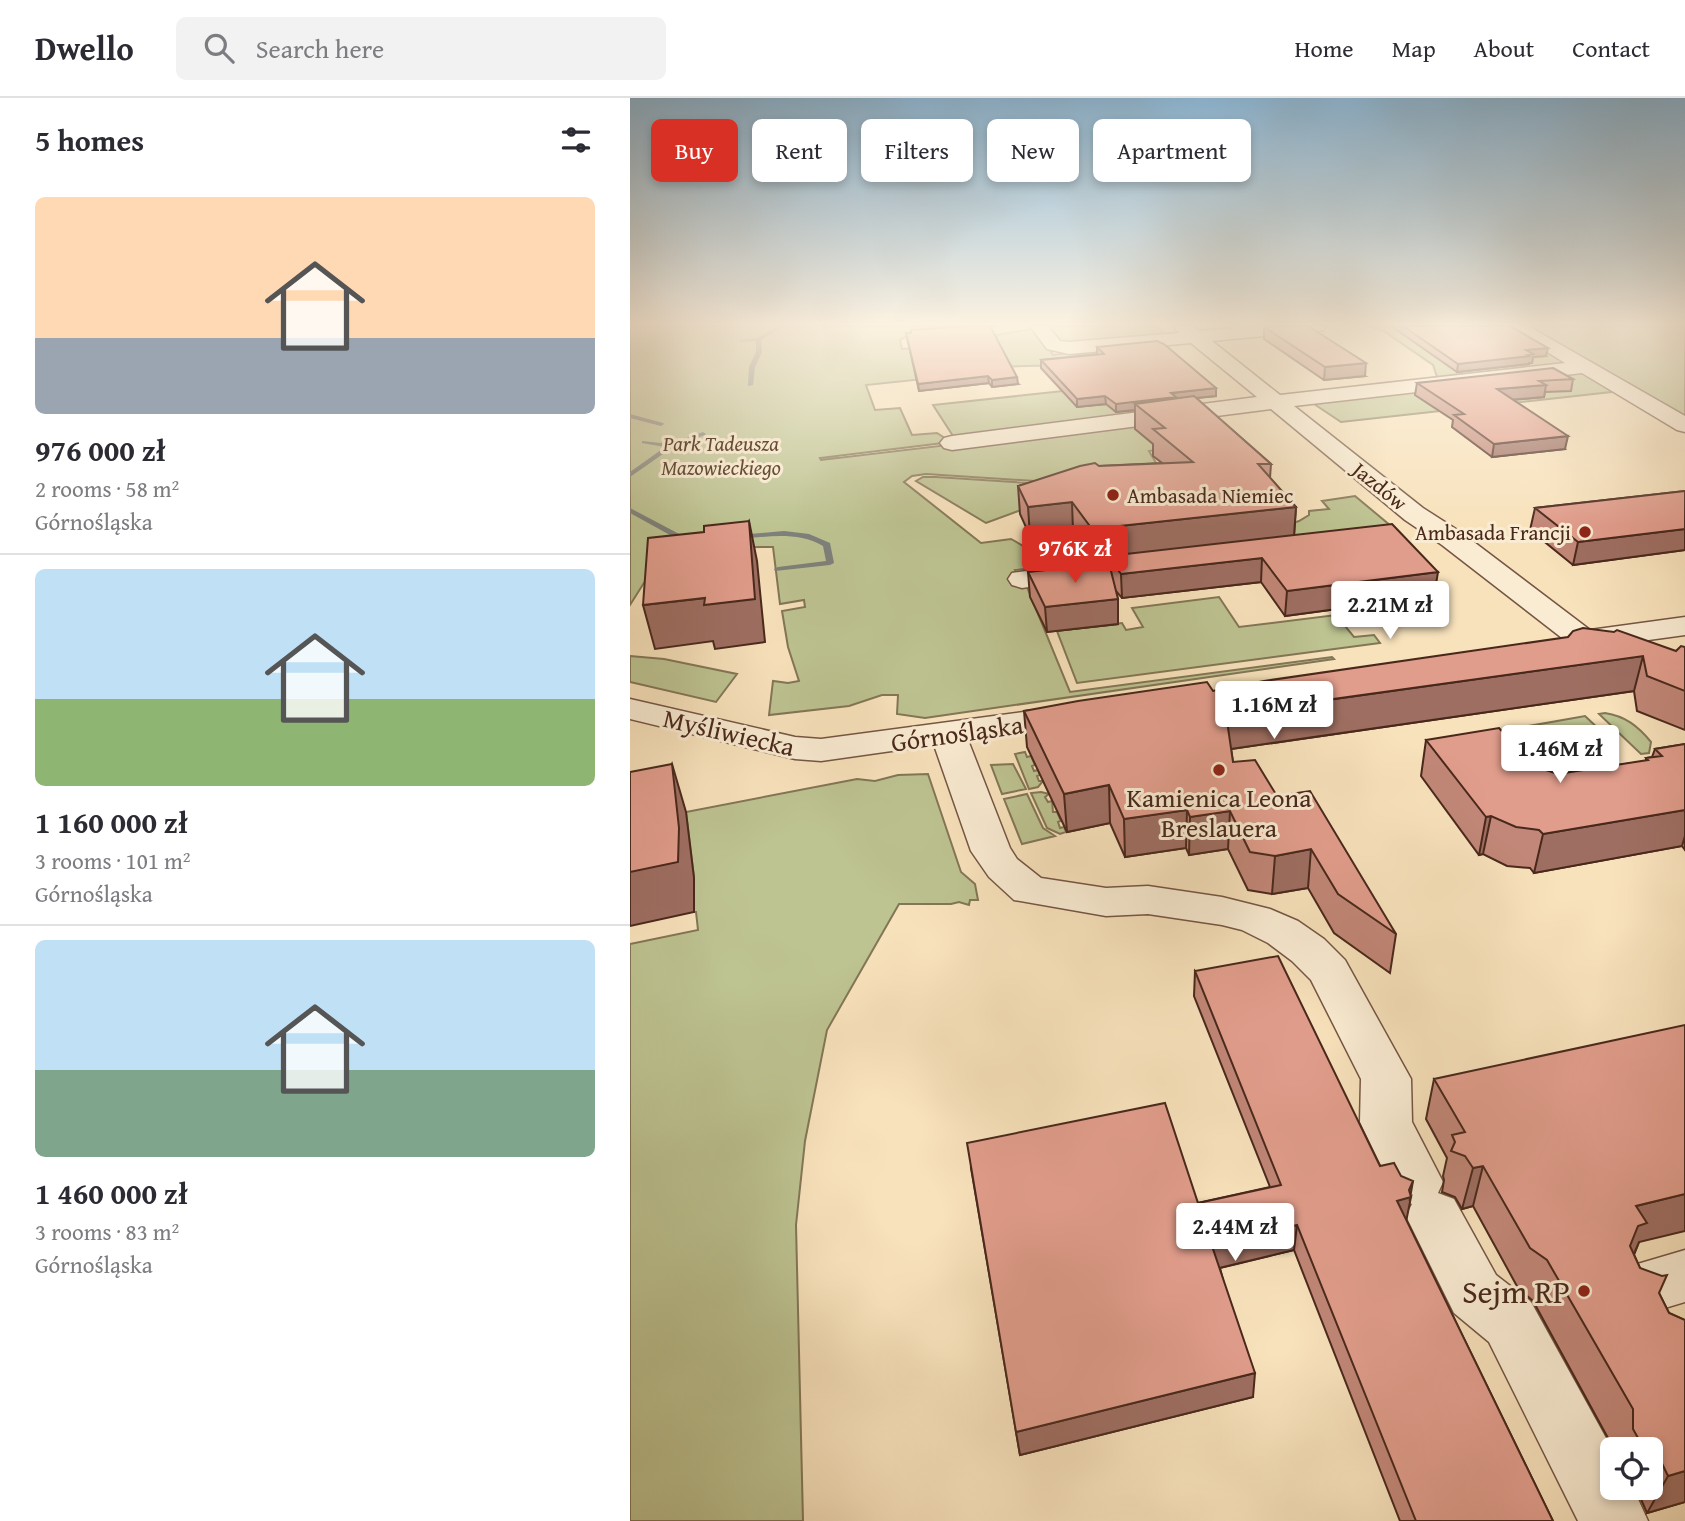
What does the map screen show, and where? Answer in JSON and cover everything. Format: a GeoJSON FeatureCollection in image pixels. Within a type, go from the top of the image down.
{"type":"FeatureCollection","features":[{"type":"Feature","properties":{"kind":"street","name":"Jazdów"},"geometry":{"type":"LineString","coordinates":[[1265,392],[1404,506],[1584,639]]}},
{"type":"Feature","properties":{"kind":"street"},"geometry":{"type":"LineString","coordinates":[[952,443],[1361,392]]}},
{"type":"Feature","properties":{"kind":"street"},"geometry":{"type":"LineString","coordinates":[[1629,392],[1685,425]]}},
{"type":"Feature","properties":{"kind":"street"},"geometry":{"type":"LineString","coordinates":[[1400,536],[1440,530]]}},
{"type":"Feature","properties":{"kind":"street"},"geometry":{"type":"LineString","coordinates":[[1022,579],[1111,569]]}},
{"type":"Feature","properties":{"kind":"street"},"geometry":{"type":"LineString","coordinates":[[1541,646],[1685,625]]}},
{"type":"Feature","properties":{"kind":"street"},"geometry":{"type":"LineString","coordinates":[[1584,639],[1615,646],[1685,673]]}},
{"type":"Feature","properties":{"kind":"street","name":"Myśliwiecka"},"geometry":{"type":"LineString","coordinates":[[630,709],[795,748],[829,750]]}},
{"type":"Feature","properties":{"kind":"street","name":"Górnośląska"},"geometry":{"type":"LineString","coordinates":[[829,750],[1110,710]]}},
{"type":"Feature","properties":{"kind":"street"},"geometry":{"type":"LineString","coordinates":[[948,734],[982,832],[997,860],[1029,890],[1106,902],[1148,900],[1222,911],[1255,919],[1283,932],[1308,950],[1329,971],[1386,1079],[1386,1122],[1425,1199],[1475,1294],[1534,1343],[1614,1521]]}},
{"type":"Feature","properties":{"kind":"green space","name":"Park Tadeusza Mazowieckiego"},"geometry":{"type":"Polygon","coordinates":[[[630,392],[869,392],[875,410],[900,408],[912,435],[937,433],[951,442],[820,458],[821,460],[1151,421],[1152,442],[1158,450],[1149,451],[1165,478],[1098,485],[926,474],[912,476],[904,482],[981,543],[1011,539],[1048,560],[1092,555],[1094,561],[1015,570],[1027,587],[1070,692],[1332,657],[1334,659],[925,718],[897,714],[898,695],[882,695],[849,706],[769,715],[773,681],[799,681],[788,647],[782,611],[805,607],[804,600],[780,604],[773,547],[666,548],[630,605],[630,392]]]}},
{"type":"Feature","properties":{"kind":"green space"},"geometry":{"type":"Polygon","coordinates":[[[1050,392],[1117,392],[1139,414],[953,436],[933,405],[1050,392]]]}},
{"type":"Feature","properties":{"kind":"green space"},"geometry":{"type":"Polygon","coordinates":[[[1377,392],[1607,392],[1341,422],[1308,400],[1377,392]]]}},
{"type":"Feature","properties":{"kind":"green space"},"geometry":{"type":"Polygon","coordinates":[[[1634,392],[1685,392],[1685,422],[1634,392]]]}},
{"type":"Feature","properties":{"kind":"green space"},"geometry":{"type":"Polygon","coordinates":[[[923,477],[1091,487],[1075,490],[986,523],[916,481],[923,477]]]}},
{"type":"Feature","properties":{"kind":"green space"},"geometry":{"type":"Polygon","coordinates":[[[1355,496],[1397,531],[1203,553],[1299,521],[1309,515],[1309,511],[1329,509],[1322,501],[1355,496]]]}},
{"type":"Feature","properties":{"kind":"green space"},"geometry":{"type":"Polygon","coordinates":[[[1219,597],[1239,627],[1336,615],[1354,637],[1374,635],[1380,643],[1077,683],[1057,631],[1122,623],[1126,630],[1143,627],[1132,608],[1219,597]]]}},
{"type":"Feature","properties":{"kind":"green space"},"geometry":{"type":"Polygon","coordinates":[[[630,656],[664,659],[737,674],[716,702],[630,682],[630,656]]]}},
{"type":"Feature","properties":{"kind":"green space"},"geometry":{"type":"Polygon","coordinates":[[[1605,713],[1625,719],[1641,731],[1651,742],[1649,753],[1641,754],[1599,714],[1605,713]]]}},
{"type":"Feature","properties":{"kind":"green space"},"geometry":{"type":"Polygon","coordinates":[[[1585,716],[1616,745],[1526,760],[1503,737],[1512,729],[1585,716]]]}},
{"type":"Feature","properties":{"kind":"green space"},"geometry":{"type":"Polygon","coordinates":[[[1025,752],[1027,757],[1031,756],[1035,765],[1032,766],[1034,771],[1038,770],[1039,781],[1043,781],[1038,787],[1029,789],[1015,754],[1025,752]]]}},
{"type":"Feature","properties":{"kind":"green space"},"geometry":{"type":"Polygon","coordinates":[[[1013,764],[1026,789],[1002,794],[991,765],[1013,764]]]}},
{"type":"Feature","properties":{"kind":"green space"},"geometry":{"type":"Polygon","coordinates":[[[928,774],[961,872],[975,884],[978,900],[970,900],[969,905],[959,902],[899,904],[827,1030],[805,1141],[796,1225],[803,1521],[630,1521],[630,944],[698,930],[694,912],[694,877],[686,812],[857,779],[875,781],[898,775],[928,774]]]}},
{"type":"Feature","properties":{"kind":"green space"},"geometry":{"type":"Polygon","coordinates":[[[1031,793],[1049,794],[1045,797],[1048,802],[1052,801],[1053,812],[1057,812],[1061,821],[1058,822],[1060,828],[1064,827],[1066,832],[1060,834],[1047,828],[1031,793]]]}},
{"type":"Feature","properties":{"kind":"green space"},"geometry":{"type":"Polygon","coordinates":[[[1027,794],[1043,828],[1055,836],[1022,844],[1004,799],[1027,794]]]}},
{"type":"Feature","properties":{"kind":"building"},"geometry":{"type":"Polygon","coordinates":[[[1071,392],[1176,392],[1171,393],[1176,397],[1116,404],[1105,396],[1077,399],[1071,392]]]}},
{"type":"Feature","properties":{"kind":"building"},"geometry":{"type":"Polygon","coordinates":[[[1431,392],[1502,392],[1568,436],[1494,444],[1454,415],[1464,414],[1431,392]]]}},
{"type":"Feature","properties":{"kind":"building"},"geometry":{"type":"Polygon","coordinates":[[[1194,396],[1271,464],[1258,464],[1296,507],[1092,529],[1072,502],[1028,507],[1018,486],[1080,466],[1095,463],[1099,466],[1193,462],[1153,429],[1165,428],[1135,404],[1194,396]]]}},
{"type":"Feature","properties":{"kind":"building"},"geometry":{"type":"Polygon","coordinates":[[[1685,491],[1685,529],[1578,542],[1535,508],[1685,491]]]}},
{"type":"Feature","properties":{"kind":"building"},"geometry":{"type":"Polygon","coordinates":[[[749,521],[755,599],[704,605],[705,598],[643,605],[648,538],[704,532],[704,526],[749,521]]]}},
{"type":"Feature","properties":{"kind":"building"},"geometry":{"type":"Polygon","coordinates":[[[1392,524],[1438,572],[1287,591],[1262,558],[1121,574],[1108,556],[1392,524]]]}},
{"type":"Feature","properties":{"kind":"building"},"geometry":{"type":"Polygon","coordinates":[[[1109,563],[1118,599],[1045,607],[1028,572],[1109,563]]]}},
{"type":"Feature","properties":{"kind":"building"},"geometry":{"type":"Polygon","coordinates":[[[1583,628],[1614,632],[1617,630],[1676,651],[1681,646],[1685,647],[1685,691],[1647,676],[1643,656],[1226,714],[1233,762],[1255,760],[1277,796],[1310,791],[1396,934],[1338,894],[1311,849],[1275,856],[1250,852],[1230,811],[1190,817],[1187,810],[1124,819],[1109,785],[1064,794],[1024,711],[1207,682],[1213,691],[1264,681],[1568,637],[1573,631],[1583,628]]]}},
{"type":"Feature","properties":{"kind":"building"},"geometry":{"type":"Polygon","coordinates":[[[1499,728],[1533,766],[1558,774],[1648,760],[1646,758],[1662,756],[1655,749],[1685,744],[1685,810],[1543,834],[1539,830],[1516,827],[1491,816],[1486,817],[1426,740],[1499,728]]]}},
{"type":"Feature","properties":{"kind":"building"},"geometry":{"type":"Polygon","coordinates":[[[672,764],[679,828],[678,862],[630,872],[630,772],[672,764]]]}},
{"type":"Feature","properties":{"kind":"building"},"geometry":{"type":"Polygon","coordinates":[[[1278,956],[1380,1166],[1394,1163],[1401,1176],[1413,1181],[1409,1190],[1411,1197],[1397,1201],[1553,1521],[1416,1521],[1297,1225],[1212,1246],[1255,1373],[1016,1432],[967,1143],[1165,1103],[1198,1203],[1281,1185],[1195,971],[1278,956]]]}},
{"type":"Feature","properties":{"kind":"building","name":"Sejm RP"},"geometry":{"type":"Polygon","coordinates":[[[1685,1025],[1685,1194],[1636,1206],[1647,1223],[1638,1226],[1630,1246],[1640,1268],[1662,1276],[1667,1275],[1659,1293],[1669,1313],[1685,1320],[1685,1471],[1668,1476],[1663,1466],[1663,1437],[1637,1437],[1633,1429],[1633,1409],[1547,1260],[1530,1248],[1483,1166],[1473,1168],[1465,1156],[1451,1151],[1455,1142],[1452,1135],[1465,1132],[1434,1079],[1685,1025]]]}},
{"type":"Feature","properties":{"kind":"waterway"},"geometry":{"type":"LineString","coordinates":[[630,416],[661,424]]}},
{"type":"Feature","properties":{"kind":"waterway"},"geometry":{"type":"LineString","coordinates":[[671,446],[703,434]]}},
{"type":"Feature","properties":{"kind":"waterway"},"geometry":{"type":"LineString","coordinates":[[644,442],[671,446]]}},
{"type":"Feature","properties":{"kind":"waterway"},"geometry":{"type":"LineString","coordinates":[[630,475],[671,446]]}},
{"type":"Feature","properties":{"kind":"waterway"},"geometry":{"type":"LineString","coordinates":[[630,510],[682,538],[690,538]]}},
{"type":"Feature","properties":{"kind":"waterway"},"geometry":{"type":"LineString","coordinates":[[738,537],[795,534],[817,539],[827,545],[830,563],[778,569]]}},
{"type":"Feature","properties":{"kind":"place","name":"Ambasada Niemiec"},"geometry":{"type":"Point","coordinates":[1113,495]}},
{"type":"Feature","properties":{"kind":"place","name":"Ambasada Francji"},"geometry":{"type":"Point","coordinates":[1585,532]}},
{"type":"Feature","properties":{"kind":"place","name":"Kamienica Leona Breslauera"},"geometry":{"type":"Point","coordinates":[1219,770]}},
{"type":"Feature","properties":{"kind":"place","name":"Sejm RP"},"geometry":{"type":"Point","coordinates":[1584,1291]}}]}
